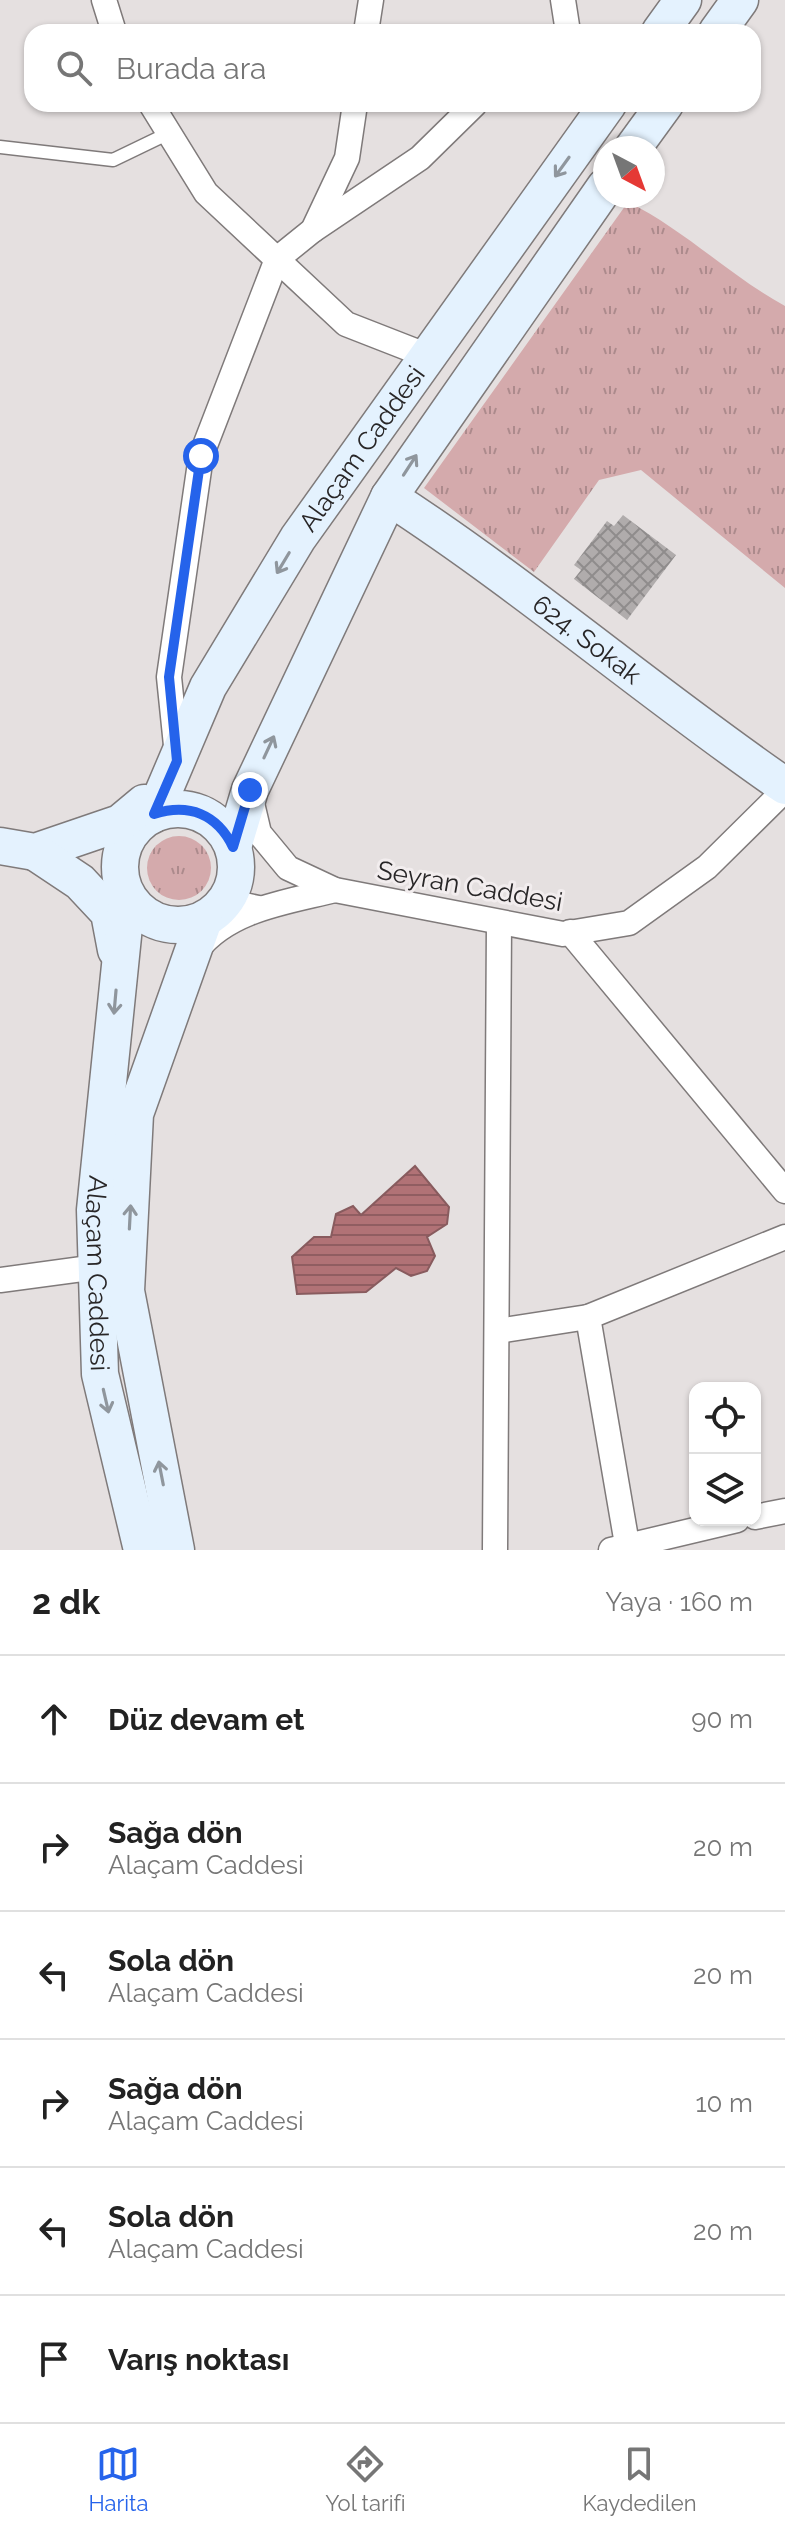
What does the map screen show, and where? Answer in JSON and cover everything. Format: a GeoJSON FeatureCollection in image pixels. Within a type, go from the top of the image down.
{"type":"FeatureCollection","features":[{"type":"Feature","properties":{"kind":"main road"},"geometry":{"type":"LineString","coordinates":[[666,24],[683,0]]}},
{"type":"Feature","properties":{"kind":"main road"},"geometry":{"type":"LineString","coordinates":[[723,24],[740,0]]}},
{"type":"Feature","properties":{"kind":"main road","name":"Alaçam Caddesi"},"geometry":{"type":"LineString","coordinates":[[142,1550],[100,1374],[95,1210],[126,895],[120,858],[136,821],[177,761],[208,687],[298,538],[601,112]]}},
{"type":"Feature","properties":{"kind":"main road"},"geometry":{"type":"LineString","coordinates":[[642,136],[659,112]]}},
{"type":"Feature","properties":{"kind":"main road","name":"Alaçam Caddesi"},"geometry":{"type":"LineString","coordinates":[[176,1550],[126,1291],[135,1114],[184,968],[229,910],[237,865],[233,847],[250,790],[389,497],[593,204]]}},
{"type":"Feature","properties":{"kind":"main road","name":"624. Sokak"},"geometry":{"type":"LineString","coordinates":[[389,497],[477,554],[692,721],[785,788]]}},
{"type":"Feature","properties":{"kind":"main road"},"geometry":{"type":"LineString","coordinates":[[35,852],[181,809],[207,816],[218,824],[233,847]]}},
{"type":"Feature","properties":{"kind":"main road"},"geometry":{"type":"LineString","coordinates":[[0,846],[35,852],[80,882],[109,913],[118,962]]}},
{"type":"Feature","properties":{"kind":"main road"},"geometry":{"type":"LineString","coordinates":[[80,882],[126,895],[136,909],[161,924],[175,926],[229,910]]}},
{"type":"Feature","properties":{"kind":"street"},"geometry":{"type":"LineString","coordinates":[[104,0],[112,24]]}},
{"type":"Feature","properties":{"kind":"street"},"geometry":{"type":"LineString","coordinates":[[367,24],[371,0]]}},
{"type":"Feature","properties":{"kind":"street"},"geometry":{"type":"LineString","coordinates":[[156,112],[206,193],[346,324],[428,356]]}},
{"type":"Feature","properties":{"kind":"street"},"geometry":{"type":"LineString","coordinates":[[313,230],[347,158],[354,112]]}},
{"type":"Feature","properties":{"kind":"street"},"geometry":{"type":"LineString","coordinates":[[177,761],[169,677],[201,456],[277,259],[313,230],[420,158],[467,112]]}},
{"type":"Feature","properties":{"kind":"street","name":"Seyran Caddesi"},"geometry":{"type":"LineString","coordinates":[[233,847],[335,890],[499,923],[570,932],[629,923],[707,867],[785,788]]}},
{"type":"Feature","properties":{"kind":"street","name":"Seyran Caddesi"},"geometry":{"type":"LineString","coordinates":[[250,790],[259,833],[288,868]]}},
{"type":"Feature","properties":{"kind":"street","name":"Seyran Caddesi"},"geometry":{"type":"LineString","coordinates":[[184,968],[229,910],[335,890]]}},
{"type":"Feature","properties":{"kind":"street"},"geometry":{"type":"LineString","coordinates":[[495,1550],[499,923]]}},
{"type":"Feature","properties":{"kind":"street"},"geometry":{"type":"LineString","coordinates":[[570,932],[607,982],[785,1191]]}},
{"type":"Feature","properties":{"kind":"street"},"geometry":{"type":"LineString","coordinates":[[498,1331],[588,1317],[785,1237]]}},
{"type":"Feature","properties":{"kind":"street"},"geometry":{"type":"LineString","coordinates":[[0,1280],[97,1267]]}},
{"type":"Feature","properties":{"kind":"street"},"geometry":{"type":"LineString","coordinates":[[588,1317],[622,1548],[712,1526]]}},
{"type":"Feature","properties":{"kind":"street"},"geometry":{"type":"LineString","coordinates":[[761,1516],[785,1511]]}},
{"type":"Feature","properties":{"kind":"lane"},"geometry":{"type":"LineString","coordinates":[[0,147],[113,160],[169,133]]}},
{"type":"Feature","properties":{"kind":"green space"},"geometry":{"type":"Polygon","coordinates":[[[624,208],[639,208],[649,213],[785,306],[785,588],[641,470],[599,480],[534,572],[424,488],[624,208]]]}},
{"type":"Feature","properties":{"kind":"green space"},"geometry":{"type":"Polygon","coordinates":[[[179,836],[197,842],[205,850],[211,868],[205,886],[197,894],[179,900],[161,894],[153,886],[147,868],[153,850],[161,842],[179,836]]]}},
{"type":"Feature","properties":{"kind":"shaded area"},"geometry":{"type":"Polygon","coordinates":[[[415,1166],[449,1207],[447,1224],[427,1237],[435,1256],[427,1271],[411,1276],[396,1268],[366,1292],[297,1294],[292,1257],[314,1237],[331,1237],[336,1214],[353,1206],[361,1215],[415,1166]]]}},
{"type":"Feature","properties":{"kind":"building"},"geometry":{"type":"Polygon","coordinates":[[[623,515],[676,555],[627,620],[574,579],[581,570],[574,565],[607,521],[614,526],[623,515]]]}},
{"type":"Feature","properties":{"kind":"route"},"geometry":{"type":"LineString","coordinates":[[201,456],[169,677],[177,761],[154,814],[181,809],[207,816],[218,824],[233,847],[250,790]]}}]}
